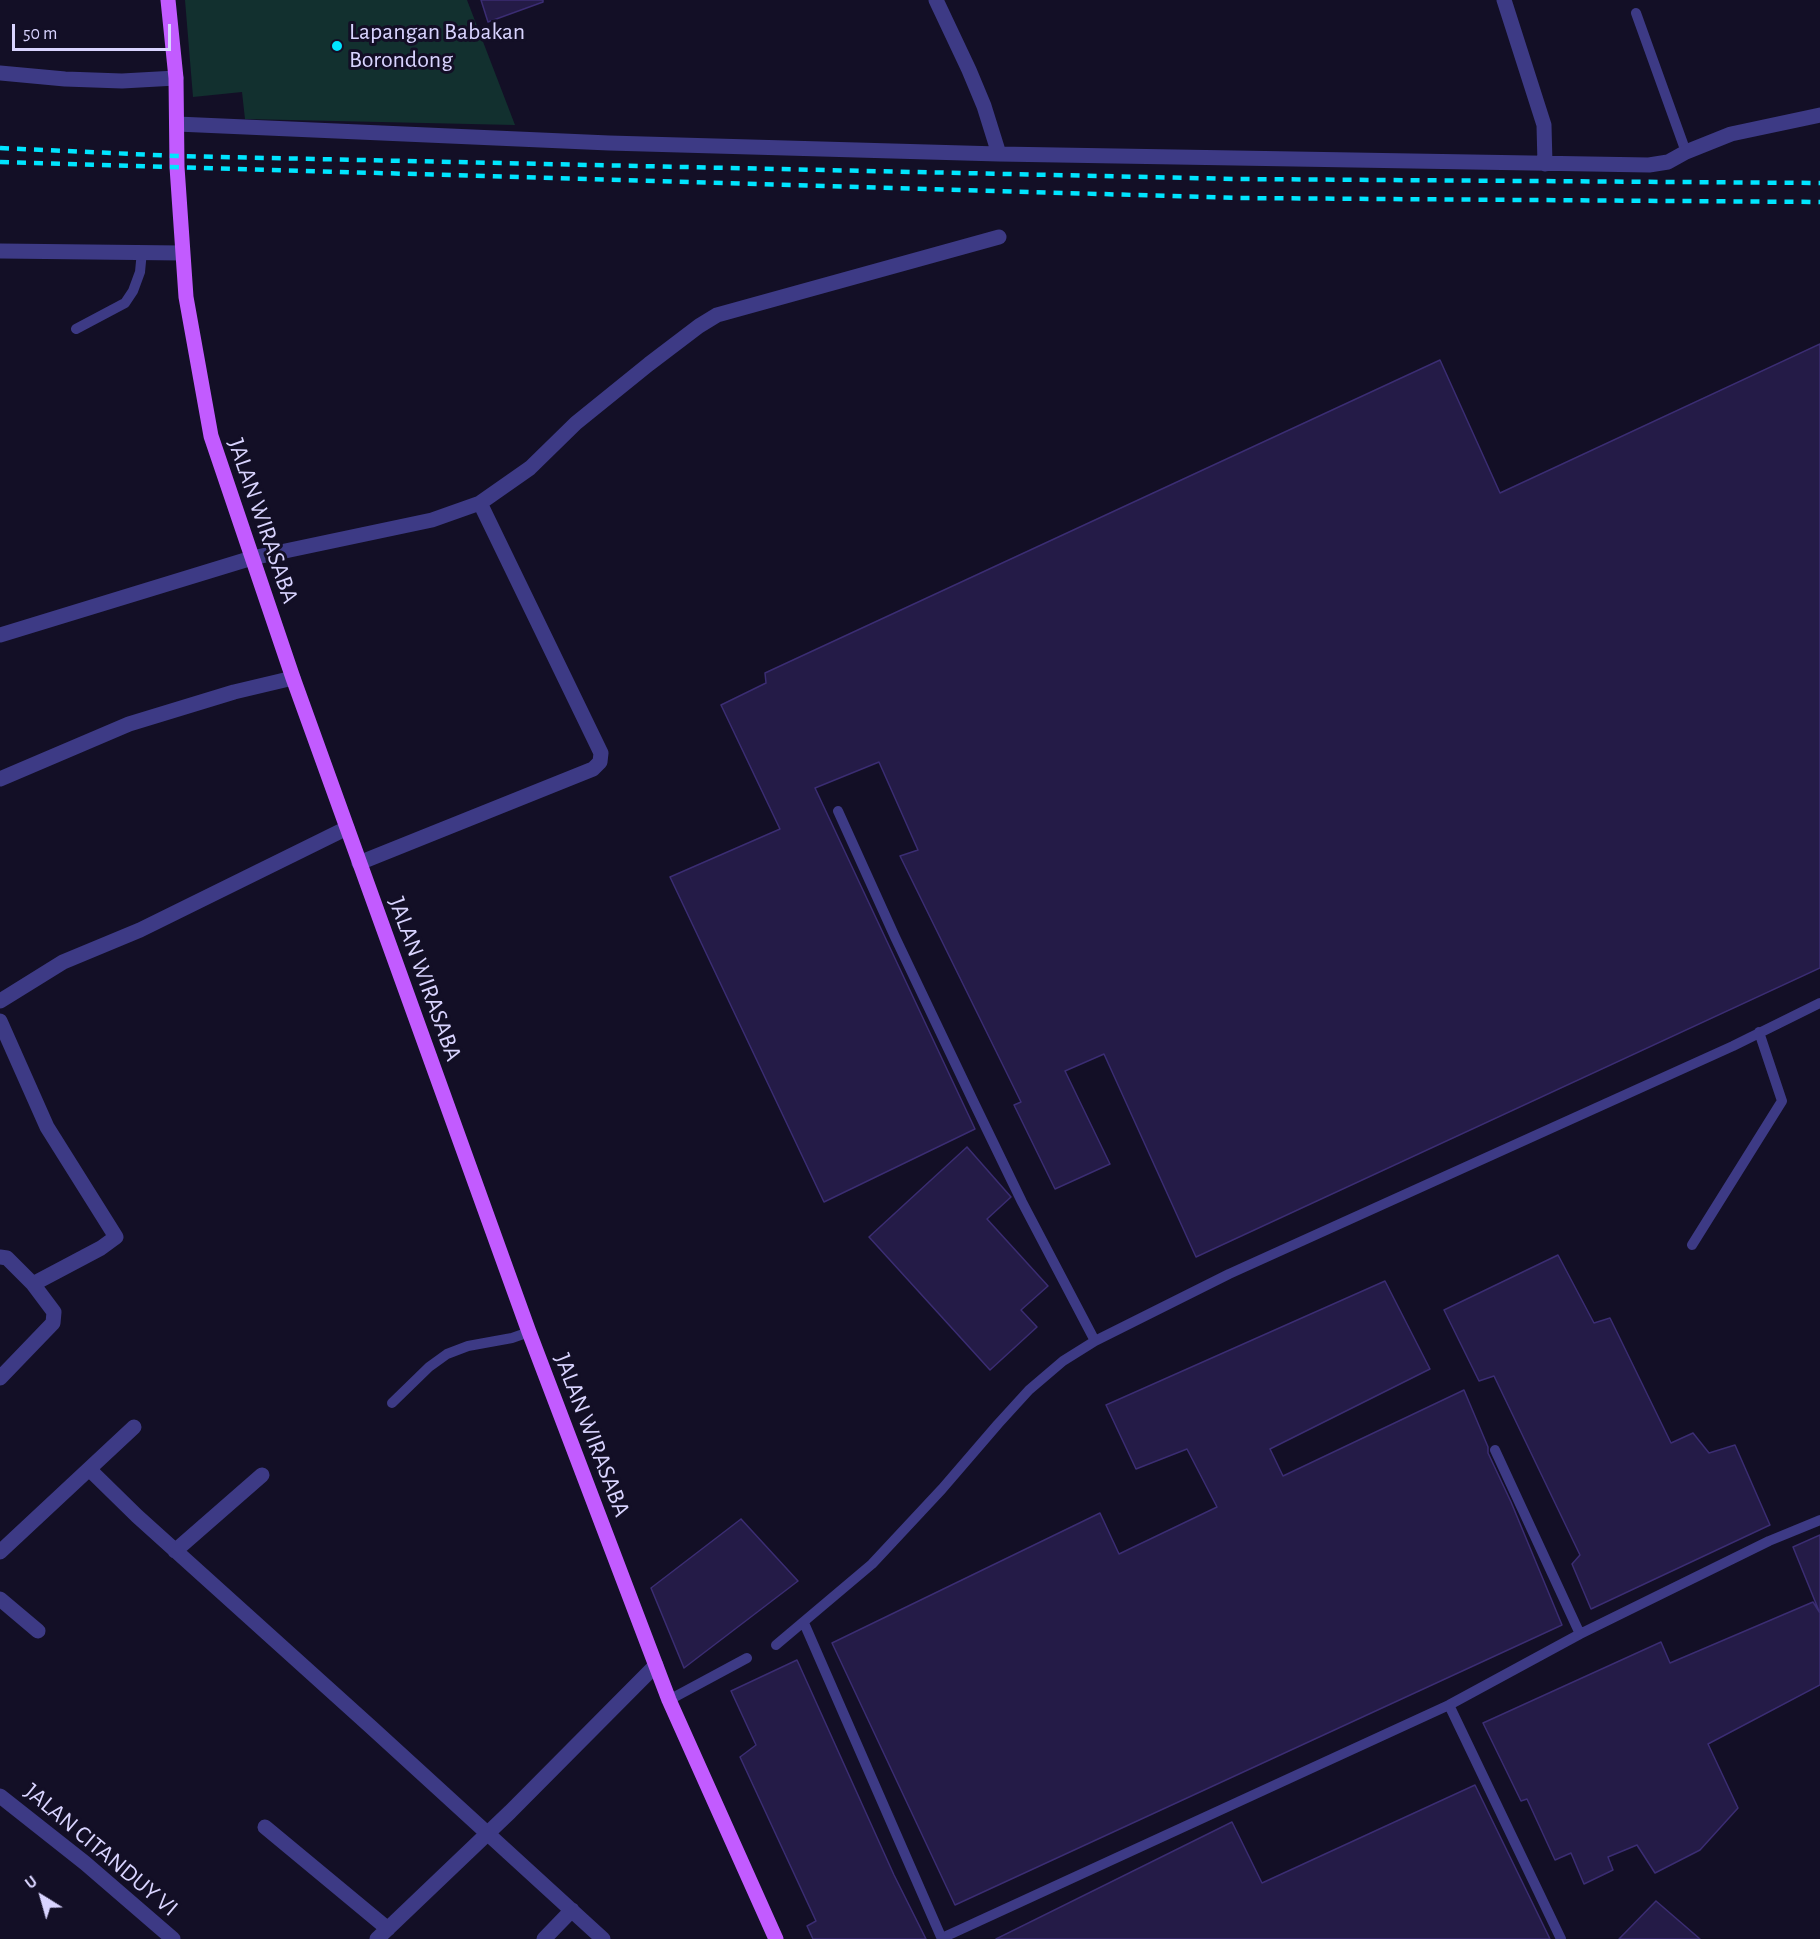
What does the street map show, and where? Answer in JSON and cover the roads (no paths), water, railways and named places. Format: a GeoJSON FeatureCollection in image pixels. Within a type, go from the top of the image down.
{"type":"FeatureCollection","features":[{"type":"Feature","properties":{"kind":"main road","name":"JALAN WIRASABA"},"geometry":{"type":"LineString","coordinates":[[168,0],[176,78],[177,167],[186,297],[211,436],[293,678],[529,1332],[669,1700],[776,1939]]}},
{"type":"Feature","properties":{"kind":"street"},"geometry":{"type":"LineString","coordinates":[[936,0],[973,79],[999,154]]}},
{"type":"Feature","properties":{"kind":"street"},"geometry":{"type":"LineString","coordinates":[[1504,0],[1544,125],[1545,164]]}},
{"type":"Feature","properties":{"kind":"street"},"geometry":{"type":"LineString","coordinates":[[0,73],[111,81],[176,78]]}},
{"type":"Feature","properties":{"kind":"street"},"geometry":{"type":"LineString","coordinates":[[177,124],[609,143],[999,154],[1649,165],[1668,162],[1686,152],[1731,134],[1820,115]]}},
{"type":"Feature","properties":{"kind":"street"},"geometry":{"type":"LineString","coordinates":[[0,634],[252,558],[432,520],[480,503],[530,468],[576,423],[649,364],[717,315],[999,237]]}},
{"type":"Feature","properties":{"kind":"street"},"geometry":{"type":"LineString","coordinates":[[0,251],[182,253]]}},
{"type":"Feature","properties":{"kind":"street"},"geometry":{"type":"LineString","coordinates":[[359,863],[593,769],[600,762],[601,753],[480,503]]}},
{"type":"Feature","properties":{"kind":"street"},"geometry":{"type":"LineString","coordinates":[[0,779],[129,724],[234,692],[293,678]]}},
{"type":"Feature","properties":{"kind":"street"},"geometry":{"type":"LineString","coordinates":[[0,1001],[63,962],[140,930],[347,828]]}},
{"type":"Feature","properties":{"kind":"street"},"geometry":{"type":"LineString","coordinates":[[0,1021],[47,1127],[116,1237],[101,1248],[33,1284]]}},
{"type":"Feature","properties":{"kind":"street"},"geometry":{"type":"LineString","coordinates":[[0,1257],[7,1258],[33,1284],[54,1312],[53,1323],[0,1378]]}},
{"type":"Feature","properties":{"kind":"street"},"geometry":{"type":"LineString","coordinates":[[0,1552],[134,1427]]}},
{"type":"Feature","properties":{"kind":"street"},"geometry":{"type":"LineString","coordinates":[[89,1469],[175,1551],[488,1832],[603,1939]]}},
{"type":"Feature","properties":{"kind":"street"},"geometry":{"type":"LineString","coordinates":[[175,1551],[262,1475]]}},
{"type":"Feature","properties":{"kind":"street"},"geometry":{"type":"LineString","coordinates":[[0,1599],[39,1632]]}},
{"type":"Feature","properties":{"kind":"street"},"geometry":{"type":"LineString","coordinates":[[265,1827],[383,1934],[510,1812],[656,1665]]}},
{"type":"Feature","properties":{"kind":"street","name":"JALAN CITANDUY VI"},"geometry":{"type":"LineString","coordinates":[[0,1796],[85,1863],[173,1939]]}},
{"type":"Feature","properties":{"kind":"street"},"geometry":{"type":"LineString","coordinates":[[544,1939],[572,1910]]}},
{"type":"Feature","properties":{"kind":"lane"},"geometry":{"type":"LineString","coordinates":[[1636,13],[1686,152]]}},
{"type":"Feature","properties":{"kind":"lane"},"geometry":{"type":"LineString","coordinates":[[76,329],[125,303],[133,291],[140,272],[142,251]]}},
{"type":"Feature","properties":{"kind":"lane"},"geometry":{"type":"LineString","coordinates":[[838,811],[970,1095],[1022,1202],[1095,1341]]}},
{"type":"Feature","properties":{"kind":"lane"},"geometry":{"type":"LineString","coordinates":[[776,1646],[872,1564],[1029,1390],[1063,1361],[1095,1341],[1228,1274],[1723,1051],[1820,1003]]}},
{"type":"Feature","properties":{"kind":"lane"},"geometry":{"type":"LineString","coordinates":[[1692,1245],[1782,1101],[1760,1032]]}},
{"type":"Feature","properties":{"kind":"lane"},"geometry":{"type":"LineString","coordinates":[[392,1402],[429,1367],[447,1354],[468,1346],[512,1338],[529,1332]]}},
{"type":"Feature","properties":{"kind":"lane"},"geometry":{"type":"LineString","coordinates":[[1495,1450],[1580,1634]]}},
{"type":"Feature","properties":{"kind":"lane"},"geometry":{"type":"LineString","coordinates":[[804,1623],[942,1939],[1449,1705],[1580,1634],[1769,1541],[1820,1520]]}},
{"type":"Feature","properties":{"kind":"lane"},"geometry":{"type":"LineString","coordinates":[[669,1700],[747,1658]]}},
{"type":"Feature","properties":{"kind":"lane"},"geometry":{"type":"LineString","coordinates":[[1449,1705],[1561,1939]]}},
{"type":"Feature","properties":{"kind":"railway"},"geometry":{"type":"LineString","coordinates":[[0,148],[177,156],[1238,179],[1820,183]]}},
{"type":"Feature","properties":{"kind":"railway"},"geometry":{"type":"LineString","coordinates":[[0,162],[1238,198],[1820,202]]}},
{"type":"Feature","properties":{"kind":"place","name":"Lapangan Babakan Borondong"},"geometry":{"type":"Point","coordinates":[337,46]}}]}
